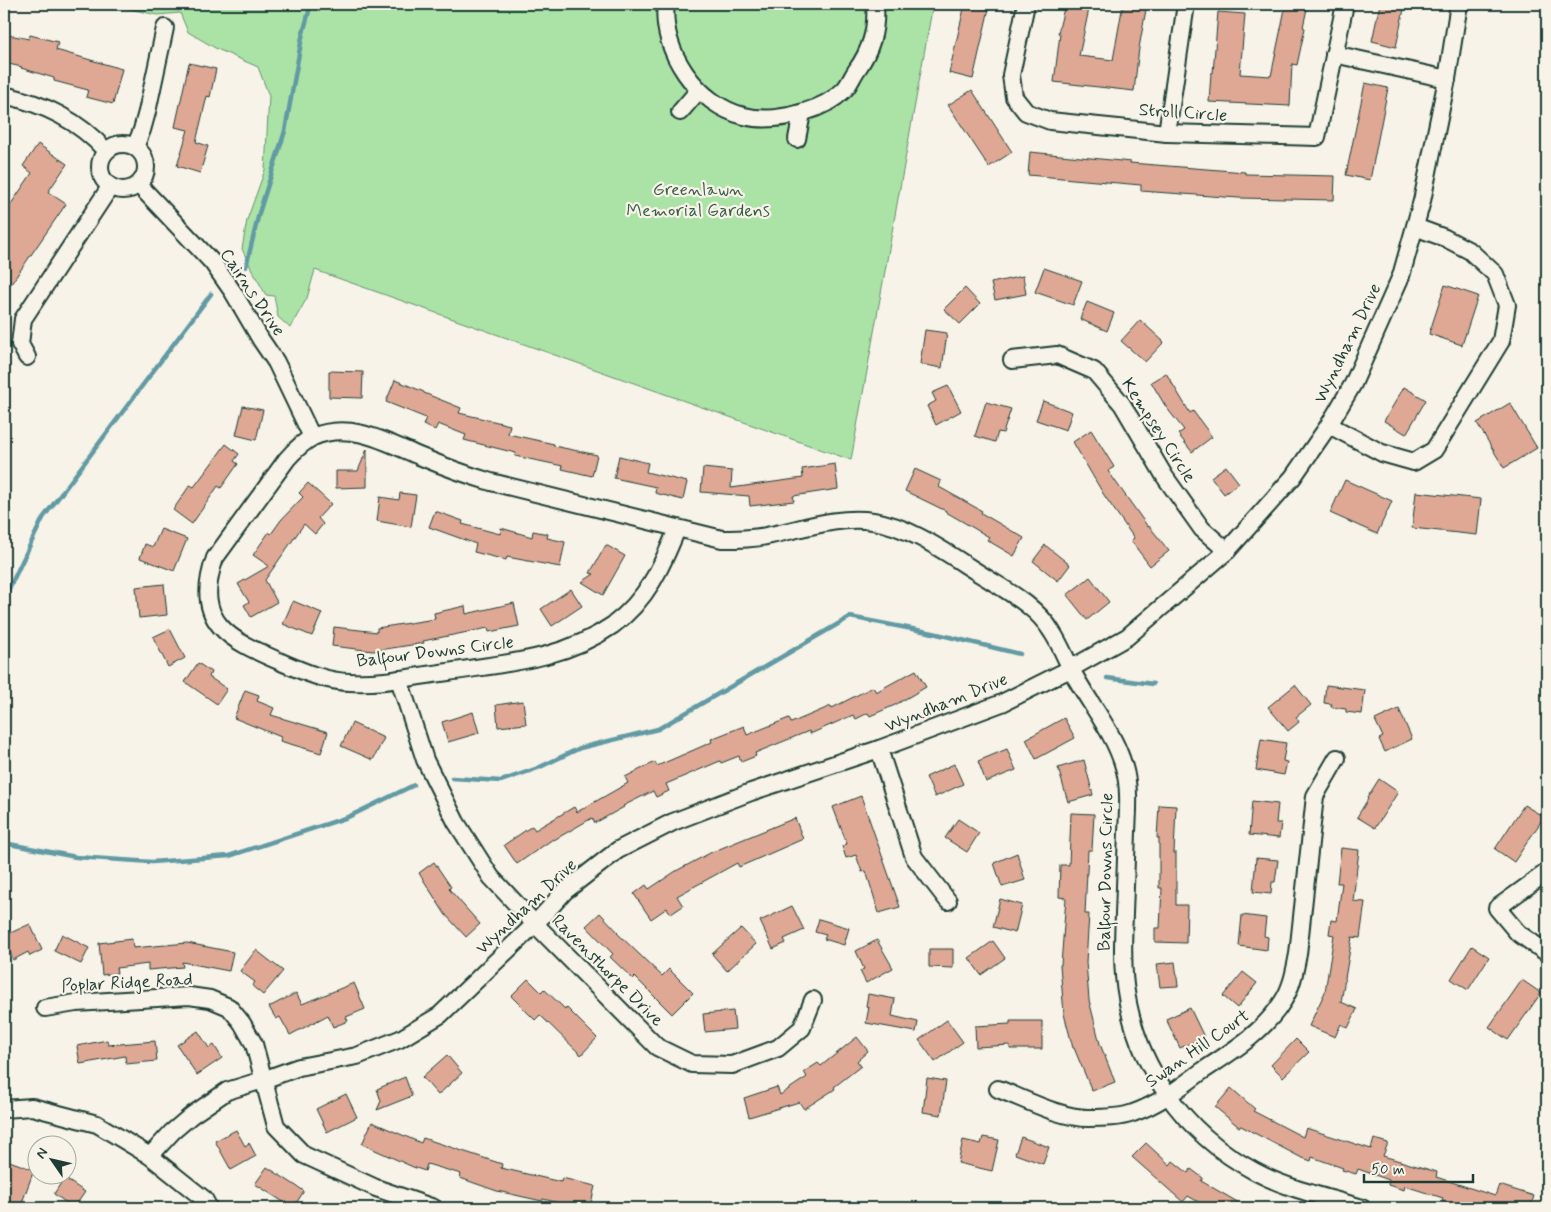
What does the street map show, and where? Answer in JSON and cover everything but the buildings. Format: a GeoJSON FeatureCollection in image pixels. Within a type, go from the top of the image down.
{"type":"FeatureCollection","features":[{"type":"Feature","properties":{"kind":"street"},"geometry":{"type":"LineString","coordinates":[[666,4],[665,10],[670,42],[679,64],[694,86],[727,109],[744,116],[767,118],[802,113],[820,107],[844,90],[861,65],[874,36],[875,4]]}},
{"type":"Feature","properties":{"kind":"street","name":"Stroll Circle"},"geometry":{"type":"LineString","coordinates":[[1026,4],[1010,75],[1014,97],[1026,112],[1050,121],[1167,133],[1317,137],[1345,4]]}},
{"type":"Feature","properties":{"kind":"street"},"geometry":{"type":"LineString","coordinates":[[1167,133],[1186,4]]}},
{"type":"Feature","properties":{"kind":"street","name":"Wyndham Drive"},"geometry":{"type":"LineString","coordinates":[[150,1156],[185,1120],[227,1090],[300,1067],[357,1056],[400,1039],[440,1015],[535,924],[565,891],[618,850],[672,822],[751,792],[879,749],[1002,703],[1070,669],[1127,637],[1227,551],[1293,477],[1330,425],[1353,384],[1401,276],[1415,227],[1447,79],[1459,4]]}},
{"type":"Feature","properties":{"kind":"street"},"geometry":{"type":"LineString","coordinates":[[135,147],[145,121],[165,28]]}},
{"type":"Feature","properties":{"kind":"street"},"geometry":{"type":"LineString","coordinates":[[1334,54],[1447,79]]}},
{"type":"Feature","properties":{"kind":"street"},"geometry":{"type":"LineString","coordinates":[[680,112],[699,90]]}},
{"type":"Feature","properties":{"kind":"street"},"geometry":{"type":"LineString","coordinates":[[4,95],[38,104],[63,116],[84,129],[106,150]]}},
{"type":"Feature","properties":{"kind":"street"},"geometry":{"type":"LineString","coordinates":[[797,140],[802,113]]}},
{"type":"Feature","properties":{"kind":"street"},"geometry":{"type":"LineString","coordinates":[[122,144],[135,147],[144,158],[146,165],[143,179],[132,189],[125,191],[110,187],[104,182],[99,168],[100,160],[106,150],[115,145],[122,144]]}},
{"type":"Feature","properties":{"kind":"street","name":"Cairns Drive"},"geometry":{"type":"LineString","coordinates":[[139,184],[212,262],[233,292],[276,362],[312,438]]}},
{"type":"Feature","properties":{"kind":"street"},"geometry":{"type":"LineString","coordinates":[[27,357],[20,344],[24,319],[110,187]]}},
{"type":"Feature","properties":{"kind":"street"},"geometry":{"type":"LineString","coordinates":[[1330,425],[1382,453],[1414,462],[1434,450],[1501,341],[1507,305],[1495,274],[1470,251],[1444,238],[1415,227]]}},
{"type":"Feature","properties":{"kind":"street","name":"Kempsey Circle"},"geometry":{"type":"LineString","coordinates":[[1012,360],[1057,355],[1094,371],[1122,404],[1165,477],[1202,529],[1227,551]]}},
{"type":"Feature","properties":{"kind":"street","name":"Balfour Downs Circle"},"geometry":{"type":"LineString","coordinates":[[677,529],[662,567],[649,587],[634,606],[614,624],[594,638],[546,656],[370,683],[327,679],[290,666],[246,647],[226,633],[217,622],[211,610],[208,593],[210,574],[216,558],[287,459],[297,448],[312,438],[346,431],[370,436],[461,473],[491,482],[722,539],[768,536],[826,523],[857,520],[875,521],[907,530],[1016,596],[1035,612],[1052,631],[1070,669],[1107,730],[1124,766],[1128,806],[1123,958],[1125,986],[1133,1025],[1140,1046],[1168,1097],[1208,1139],[1231,1157],[1255,1172],[1277,1182],[1362,1208]]}},
{"type":"Feature","properties":{"kind":"street","name":"Ravensthorpe Drive"},"geometry":{"type":"LineString","coordinates":[[399,679],[425,760],[456,822],[491,877],[657,1048],[692,1064],[732,1065],[778,1048],[802,1028],[813,1000]]}},
{"type":"Feature","properties":{"kind":"street"},"geometry":{"type":"LineString","coordinates":[[879,749],[914,857],[948,902]]}},
{"type":"Feature","properties":{"kind":"street","name":"Swan Hill Court"},"geometry":{"type":"LineString","coordinates":[[998,1089],[1045,1107],[1085,1118],[1109,1118],[1132,1114],[1168,1097],[1259,1031],[1273,1016],[1284,999],[1293,979],[1298,954],[1315,796],[1337,758]]}},
{"type":"Feature","properties":{"kind":"street"},"geometry":{"type":"LineString","coordinates":[[1547,872],[1497,908],[1518,933],[1547,953]]}},
{"type":"Feature","properties":{"kind":"street","name":"Poplar Ridge Road"},"geometry":{"type":"LineString","coordinates":[[45,1008],[76,1003],[189,996],[210,999],[228,1007],[242,1023],[254,1044],[276,1126],[304,1155],[376,1188],[434,1208]]}},
{"type":"Feature","properties":{"kind":"street"},"geometry":{"type":"LineString","coordinates":[[4,1109],[32,1108],[97,1124],[150,1156],[204,1199],[209,1208]]}},
{"type":"Feature","properties":{"kind":"green space","name":"Greenlawn Memorial Gardens"},"geometry":{"type":"Polygon","coordinates":[[[108,4],[933,4],[851,460],[315,270],[307,298],[290,328],[278,317],[274,296],[266,295],[242,249],[247,220],[265,170],[269,96],[258,67],[217,49],[188,32],[180,13],[157,15],[108,4]]]}},
{"type":"Feature","properties":{"kind":"waterway"},"geometry":{"type":"LineString","coordinates":[[246,267],[259,213],[285,131],[302,37],[311,4]]}},
{"type":"Feature","properties":{"kind":"waterway"},"geometry":{"type":"LineString","coordinates":[[4,599],[43,518],[211,294]]}},
{"type":"Feature","properties":{"kind":"waterway"},"geometry":{"type":"LineString","coordinates":[[452,778],[501,781],[538,768],[580,748],[658,729],[850,617],[933,633],[1020,654]]}},
{"type":"Feature","properties":{"kind":"waterway"},"geometry":{"type":"LineString","coordinates":[[1107,678],[1153,684]]}},
{"type":"Feature","properties":{"kind":"waterway"},"geometry":{"type":"LineString","coordinates":[[4,843],[76,857],[152,862],[229,856],[348,817],[414,785]]}}]}
